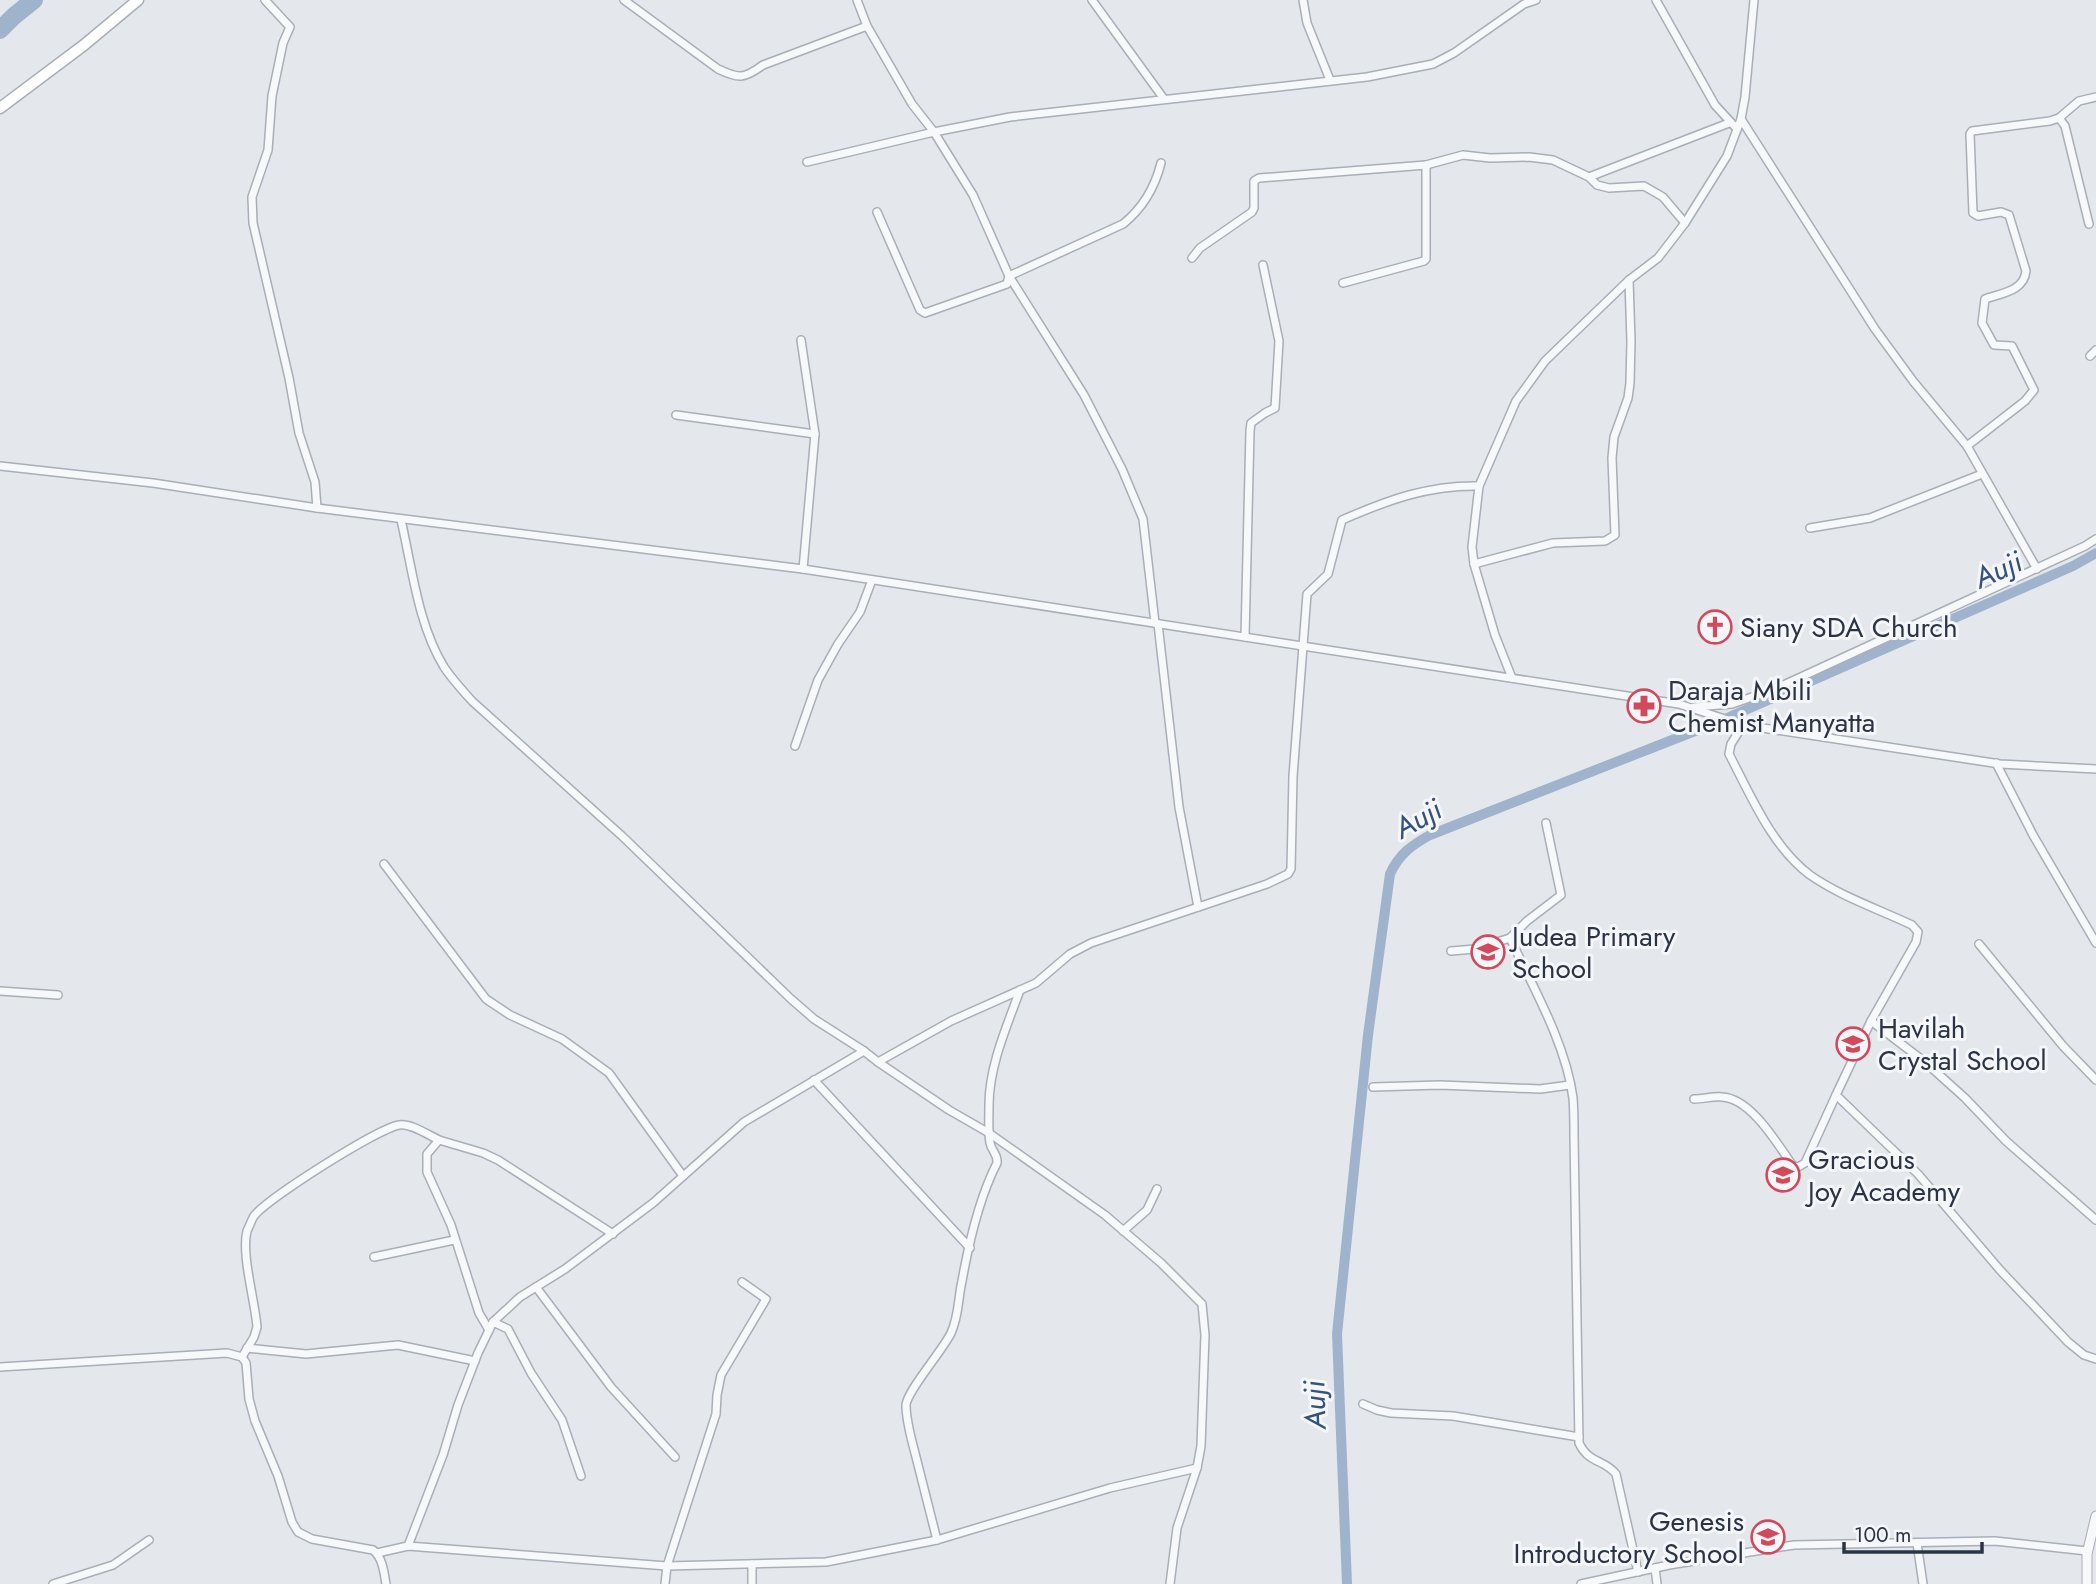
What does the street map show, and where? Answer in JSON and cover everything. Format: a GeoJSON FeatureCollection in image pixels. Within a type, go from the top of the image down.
{"type":"FeatureCollection","features":[{"type":"Feature","properties":{"kind":"main road"},"geometry":{"type":"LineString","coordinates":[[0,108],[84,45],[138,0]]}},
{"type":"Feature","properties":{"kind":"street"},"geometry":{"type":"LineString","coordinates":[[265,0],[290,27],[283,43],[272,96],[268,150],[252,197],[253,223],[299,433],[315,482],[317,508]]}},
{"type":"Feature","properties":{"kind":"street"},"geometry":{"type":"LineString","coordinates":[[624,0],[718,69],[736,78],[750,74],[763,65],[867,26]]}},
{"type":"Feature","properties":{"kind":"street"},"geometry":{"type":"LineString","coordinates":[[857,0],[867,26],[912,104],[934,132],[973,195],[1009,276],[1084,395],[1130,486],[1143,519],[1179,807],[1198,907]]}},
{"type":"Feature","properties":{"kind":"street"},"geometry":{"type":"LineString","coordinates":[[1092,0],[1164,99]]}},
{"type":"Feature","properties":{"kind":"street"},"geometry":{"type":"LineString","coordinates":[[1303,0],[1307,23],[1330,80]]}},
{"type":"Feature","properties":{"kind":"street"},"geometry":{"type":"LineString","coordinates":[[807,162],[1010,117],[1367,77],[1433,64],[1523,2],[1536,0]]}},
{"type":"Feature","properties":{"kind":"street"},"geometry":{"type":"LineString","coordinates":[[1656,0],[1715,104],[1737,129]]}},
{"type":"Feature","properties":{"kind":"street"},"geometry":{"type":"LineString","coordinates":[[1513,678],[1495,635],[1474,564],[1472,547],[1479,486],[1516,401],[1538,371],[1562,343],[1629,280],[1658,258],[1685,223],[1727,156],[1741,119],[1754,0]]}},
{"type":"Feature","properties":{"kind":"street"},"geometry":{"type":"LineString","coordinates":[[1967,446],[2025,401],[2034,390],[2012,346],[1994,345],[1982,323],[1985,299],[2016,288],[2025,279],[2026,271],[2009,215],[2001,212],[1978,216],[1973,213],[1970,134],[1972,131],[2040,123],[2059,118],[2079,101],[2096,97]]}},
{"type":"Feature","properties":{"kind":"street"},"geometry":{"type":"LineString","coordinates":[[2059,118],[2065,126],[2089,224]]}},
{"type":"Feature","properties":{"kind":"street"},"geometry":{"type":"LineString","coordinates":[[1741,119],[1875,329],[1913,381],[1967,446],[2037,569]]}},
{"type":"Feature","properties":{"kind":"street"},"geometry":{"type":"LineString","coordinates":[[1589,177],[1729,123]]}},
{"type":"Feature","properties":{"kind":"street"},"geometry":{"type":"LineString","coordinates":[[1192,258],[1200,248],[1252,212],[1254,181],[1259,178],[1426,165],[1463,155],[1490,159],[1553,160],[1589,177],[1597,185],[1609,188],[1644,186],[1663,197],[1685,223]]}},
{"type":"Feature","properties":{"kind":"street"},"geometry":{"type":"LineString","coordinates":[[1009,276],[1131,217],[1154,186],[1161,163]]}},
{"type":"Feature","properties":{"kind":"street"},"geometry":{"type":"LineString","coordinates":[[1343,283],[1426,258],[1426,165]]}},
{"type":"Feature","properties":{"kind":"street"},"geometry":{"type":"LineString","coordinates":[[877,212],[920,310],[925,313],[996,290],[1007,284],[1009,276]]}},
{"type":"Feature","properties":{"kind":"street"},"geometry":{"type":"LineString","coordinates":[[1245,637],[1251,423],[1275,408],[1279,341],[1262,265]]}},
{"type":"Feature","properties":{"kind":"street"},"geometry":{"type":"LineString","coordinates":[[1474,564],[1553,542],[1605,541],[1615,535],[1612,458],[1614,437],[1628,398],[1630,383],[1629,280]]}},
{"type":"Feature","properties":{"kind":"street"},"geometry":{"type":"LineString","coordinates":[[801,340],[815,434],[803,569]]}},
{"type":"Feature","properties":{"kind":"street"},"geometry":{"type":"LineString","coordinates":[[676,415],[815,434]]}},
{"type":"Feature","properties":{"kind":"street"},"geometry":{"type":"LineString","coordinates":[[0,466],[153,483],[401,520],[803,569],[1690,707],[1741,724],[1996,763],[2096,769]]}},
{"type":"Feature","properties":{"kind":"street"},"geometry":{"type":"LineString","coordinates":[[1810,528],[1870,518],[1982,474]]}},
{"type":"Feature","properties":{"kind":"street"},"geometry":{"type":"LineString","coordinates":[[878,1062],[951,1021],[1036,983],[1070,954],[1091,943],[1279,880],[1288,874],[1291,869],[1293,776],[1307,594],[1328,574],[1342,520],[1392,499],[1449,485],[1479,486]]}},
{"type":"Feature","properties":{"kind":"street"},"geometry":{"type":"LineString","coordinates":[[401,520],[430,635],[442,664],[472,701],[622,836],[814,1019],[949,1110],[989,1133],[1105,1215],[1187,1287],[1202,1304],[1205,1323],[1202,1420],[1197,1468],[1177,1528],[1170,1584]]}},
{"type":"Feature","properties":{"kind":"street"},"geometry":{"type":"LineString","coordinates":[[1690,707],[1732,704],[1775,689],[2037,569],[2096,538]]}},
{"type":"Feature","properties":{"kind":"street"},"geometry":{"type":"LineString","coordinates":[[795,746],[822,671],[860,612],[872,580]]}},
{"type":"Feature","properties":{"kind":"street"},"geometry":{"type":"LineString","coordinates":[[1694,1099],[1734,1099],[1760,1121],[1793,1166],[1798,1167],[1805,1163],[1871,1021],[1916,942],[1918,932],[1912,925],[1819,880],[1792,858],[1761,814],[1729,754],[1741,724]]}},
{"type":"Feature","properties":{"kind":"street"},"geometry":{"type":"LineString","coordinates":[[1996,763],[2020,813],[2095,937]]}},
{"type":"Feature","properties":{"kind":"street"},"geometry":{"type":"LineString","coordinates":[[1451,951],[1475,949],[1510,938],[1561,895],[1546,823]]}},
{"type":"Feature","properties":{"kind":"street"},"geometry":{"type":"LineString","coordinates":[[384,864],[486,999],[510,1015],[562,1039],[609,1073],[683,1176]]}},
{"type":"Feature","properties":{"kind":"street"},"geometry":{"type":"LineString","coordinates":[[1510,938],[1551,1026],[1570,1085],[1575,1148],[1581,1448],[1586,1455],[1614,1470],[1616,1474],[1638,1572]]}},
{"type":"Feature","properties":{"kind":"street"},"geometry":{"type":"LineString","coordinates":[[1979,944],[2063,1046],[2096,1080]]}},
{"type":"Feature","properties":{"kind":"street"},"geometry":{"type":"LineString","coordinates":[[0,990],[58,995]]}},
{"type":"Feature","properties":{"kind":"street"},"geometry":{"type":"LineString","coordinates":[[937,1540],[911,1438],[906,1404],[908,1396],[935,1360],[951,1332],[957,1314],[961,1282],[970,1248],[983,1199],[997,1163],[998,1157],[990,1145],[989,1101],[999,1051],[1020,990]]}},
{"type":"Feature","properties":{"kind":"street"},"geometry":{"type":"LineString","coordinates":[[1871,1021],[1925,1062],[1965,1098],[2006,1141],[2096,1220]]}},
{"type":"Feature","properties":{"kind":"street"},"geometry":{"type":"LineString","coordinates":[[408,1546],[475,1361],[493,1322],[520,1297],[613,1234],[653,1203],[744,1122],[864,1051]]}},
{"type":"Feature","properties":{"kind":"street"},"geometry":{"type":"LineString","coordinates":[[814,1080],[970,1248]]}},
{"type":"Feature","properties":{"kind":"street"},"geometry":{"type":"LineString","coordinates":[[1373,1087],[1440,1085],[1540,1089],[1570,1085]]}},
{"type":"Feature","properties":{"kind":"street"},"geometry":{"type":"LineString","coordinates":[[1836,1095],[1918,1174],[2000,1270],[2068,1342],[2084,1355],[2096,1359]]}},
{"type":"Feature","properties":{"kind":"street"},"geometry":{"type":"LineString","coordinates":[[242,1357],[257,1327],[246,1247],[247,1231],[254,1216],[324,1166],[376,1134],[398,1125],[408,1125],[439,1140],[498,1160],[613,1234]]}},
{"type":"Feature","properties":{"kind":"street"},"geometry":{"type":"LineString","coordinates":[[439,1140],[428,1154],[426,1166],[451,1225],[479,1313],[488,1330]]}},
{"type":"Feature","properties":{"kind":"street"},"geometry":{"type":"LineString","coordinates":[[1123,1231],[1147,1210],[1157,1189]]}},
{"type":"Feature","properties":{"kind":"street"},"geometry":{"type":"LineString","coordinates":[[374,1257],[454,1240]]}},
{"type":"Feature","properties":{"kind":"street"},"geometry":{"type":"LineString","coordinates":[[665,1584],[667,1566],[716,1414],[721,1375],[766,1299],[742,1282]]}},
{"type":"Feature","properties":{"kind":"street"},"geometry":{"type":"LineString","coordinates":[[536,1287],[611,1387],[676,1457]]}},
{"type":"Feature","properties":{"kind":"street"},"geometry":{"type":"LineString","coordinates":[[493,1322],[508,1329],[531,1373],[562,1420],[581,1476]]}},
{"type":"Feature","properties":{"kind":"street"},"geometry":{"type":"LineString","coordinates":[[247,1348],[306,1354],[398,1345],[475,1361]]}},
{"type":"Feature","properties":{"kind":"street"},"geometry":{"type":"LineString","coordinates":[[0,1367],[226,1353],[242,1357],[246,1363],[255,1421],[298,1532],[312,1539],[366,1548],[377,1553],[408,1546],[667,1566],[826,1562],[937,1540],[1110,1488],[1197,1468]]}},
{"type":"Feature","properties":{"kind":"street"},"geometry":{"type":"LineString","coordinates":[[1363,1404],[1391,1413],[1453,1416],[1579,1437]]}},
{"type":"Feature","properties":{"kind":"street"},"geometry":{"type":"LineString","coordinates":[[2087,1584],[2087,1551],[2096,1516]]}},
{"type":"Feature","properties":{"kind":"street"},"geometry":{"type":"LineString","coordinates":[[52,1584],[114,1565],[149,1540]]}},
{"type":"Feature","properties":{"kind":"street"},"geometry":{"type":"LineString","coordinates":[[1581,1584],[1656,1568],[1794,1545],[1995,1541],[2087,1551]]}},
{"type":"Feature","properties":{"kind":"street"},"geometry":{"type":"LineString","coordinates":[[1917,1543],[1923,1584]]}},
{"type":"Feature","properties":{"kind":"street"},"geometry":{"type":"LineString","coordinates":[[377,1553],[386,1584]]}},
{"type":"Feature","properties":{"kind":"street"},"geometry":{"type":"LineString","coordinates":[[751,1564],[752,1584]]}},
{"type":"Feature","properties":{"kind":"street"},"geometry":{"type":"LineString","coordinates":[[1656,1568],[1657,1584]]}},
{"type":"Feature","properties":{"kind":"waterway"},"geometry":{"type":"LineString","coordinates":[[0,30],[34,0]]}},
{"type":"Feature","properties":{"kind":"waterway","name":"Auji"},"geometry":{"type":"LineString","coordinates":[[1347,1584],[1337,1334],[1368,1035],[1390,874],[1398,861],[1412,846],[1430,835],[1718,722],[2073,566],[2096,553]]}},
{"type":"Feature","properties":{"kind":"place","name":"Siany SDA Church"},"geometry":{"type":"Point","coordinates":[1715,627]}},
{"type":"Feature","properties":{"kind":"place","name":"Daraja Mbili Chemist Manyatta"},"geometry":{"type":"Point","coordinates":[1644,706]}},
{"type":"Feature","properties":{"kind":"place","name":"Judea Primary School"},"geometry":{"type":"Point","coordinates":[1488,952]}},
{"type":"Feature","properties":{"kind":"place","name":"Havilah Crystal School"},"geometry":{"type":"Point","coordinates":[1853,1044]}},
{"type":"Feature","properties":{"kind":"place","name":"Gracious Joy Academy"},"geometry":{"type":"Point","coordinates":[1783,1175]}},
{"type":"Feature","properties":{"kind":"place","name":"Genesis Introductory School"},"geometry":{"type":"Point","coordinates":[1768,1537]}}]}
